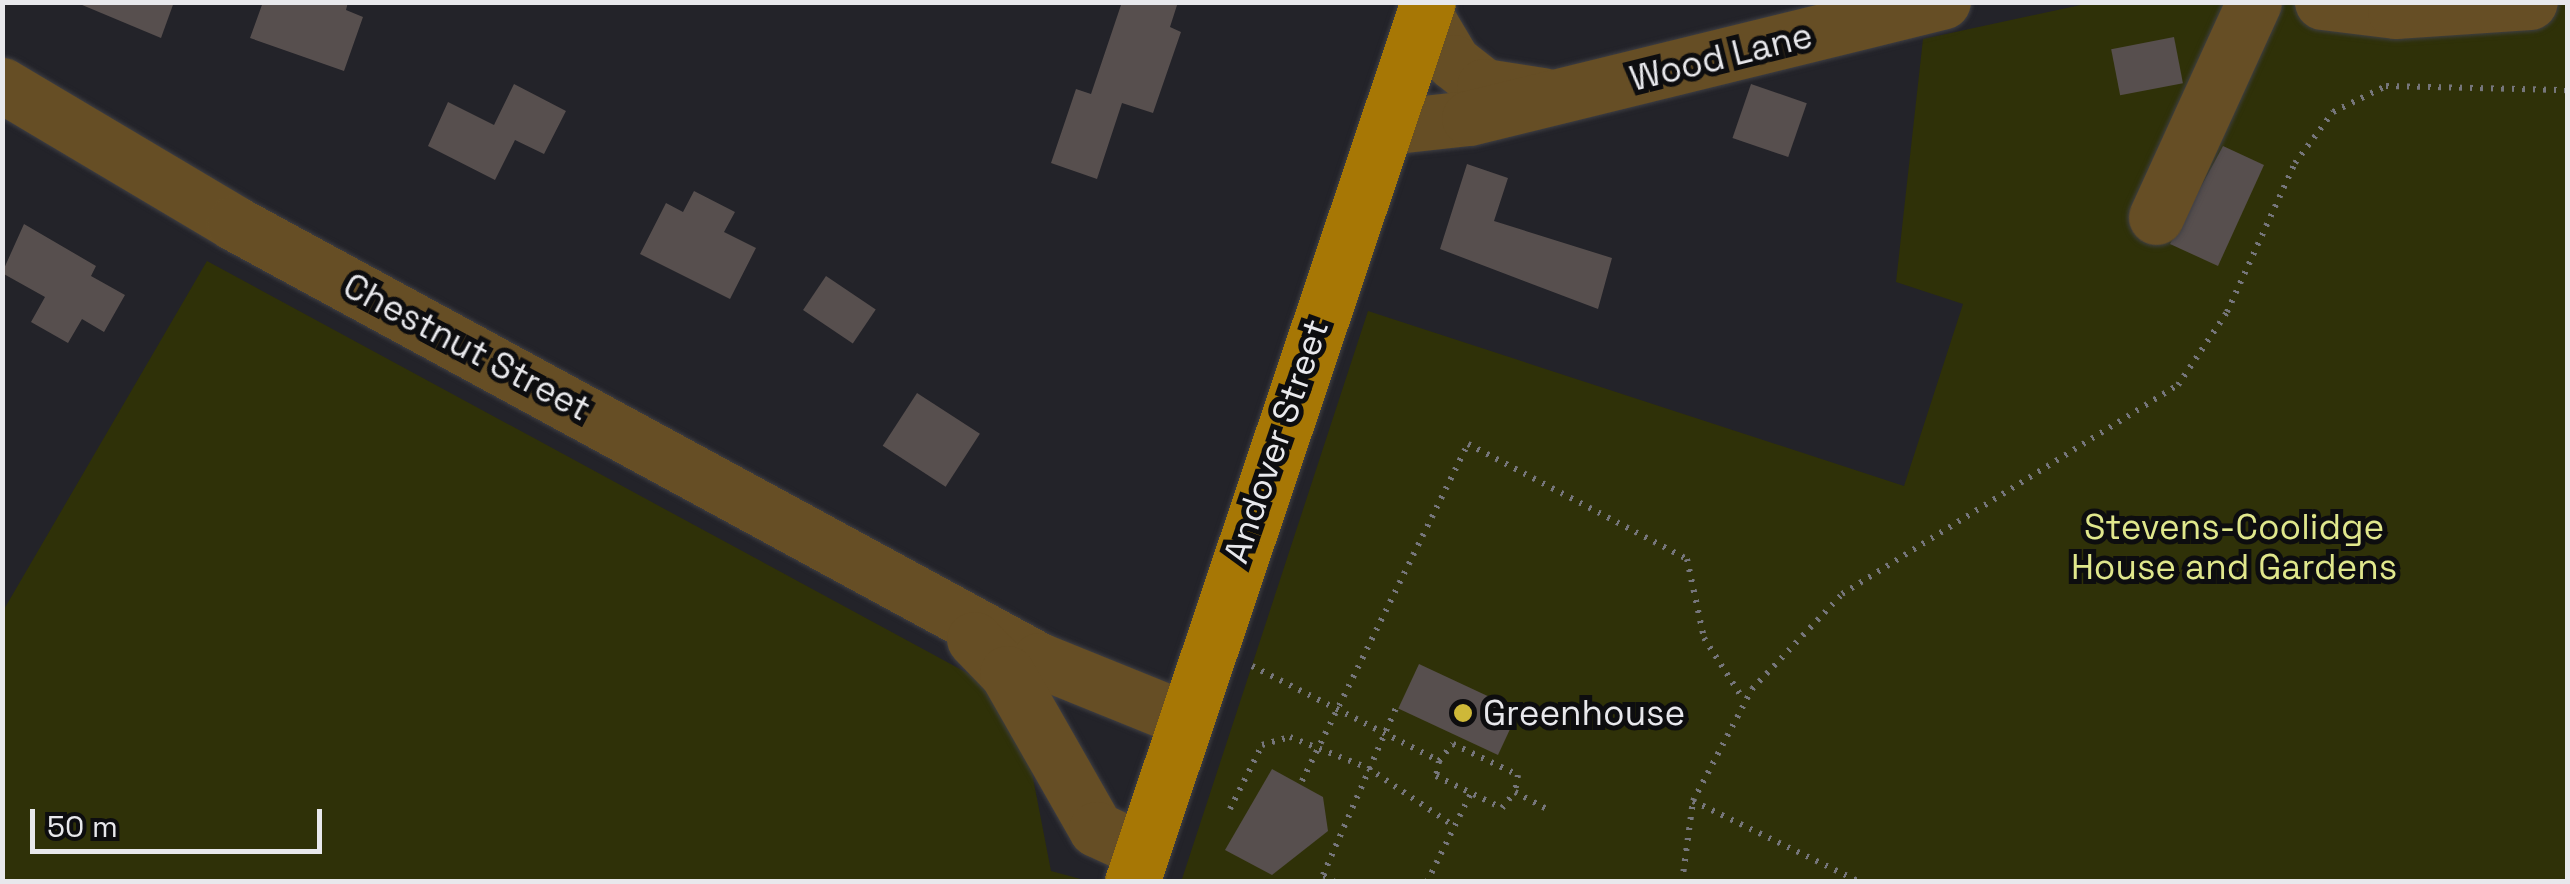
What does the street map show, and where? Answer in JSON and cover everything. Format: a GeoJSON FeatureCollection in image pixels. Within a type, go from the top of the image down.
{"type":"FeatureCollection","features":[{"type":"Feature","properties":{"kind":"main road","name":"Andover Street"},"geometry":{"type":"LineString","coordinates":[[1136,866],[1180,717],[1426,8]]}},
{"type":"Feature","properties":{"kind":"street","name":"Wood Lane"},"geometry":{"type":"LineString","coordinates":[[1386,127],[1556,96],[1943,2]]}},
{"type":"Feature","properties":{"kind":"street"},"geometry":{"type":"LineString","coordinates":[[2156,217],[2254,2]]}},
{"type":"Feature","properties":{"kind":"street"},"geometry":{"type":"LineString","coordinates":[[2322,2],[2530,2]]}},
{"type":"Feature","properties":{"kind":"street","name":"Wood Lane"},"geometry":{"type":"LineString","coordinates":[[1426,8],[1454,62],[1484,86],[1556,96]]}},
{"type":"Feature","properties":{"kind":"street","name":"Chestnut Street"},"geometry":{"type":"LineString","coordinates":[[2,86],[234,223],[1094,688],[1180,717]]}},
{"type":"Feature","properties":{"kind":"street","name":"Chestnut Street"},"geometry":{"type":"LineString","coordinates":[[936,601],[1007,673],[1096,829],[1136,866]]}},
{"type":"Feature","properties":{"kind":"path"},"geometry":{"type":"LineString","coordinates":[[1682,882],[1693,801],[1743,700],[1842,594],[2178,384],[2228,312],[2295,163],[2334,112],[2386,86],[2568,90]]}},
{"type":"Feature","properties":{"kind":"path"},"geometry":{"type":"LineString","coordinates":[[1302,781],[1468,444],[1687,559],[1704,638],[1743,700]]}},
{"type":"Feature","properties":{"kind":"path"},"geometry":{"type":"LineString","coordinates":[[1205,646],[1340,707],[1439,761]]}},
{"type":"Feature","properties":{"kind":"path"},"geometry":{"type":"LineString","coordinates":[[1335,882],[1324,875],[1396,708]]}},
{"type":"Feature","properties":{"kind":"path"},"geometry":{"type":"LineString","coordinates":[[1230,809],[1262,746],[1321,742],[1368,768],[1454,826]]}},
{"type":"Feature","properties":{"kind":"path"},"geometry":{"type":"LineString","coordinates":[[1453,744],[1518,775],[1515,792],[1502,808],[1436,776],[1439,761],[1453,744]]}},
{"type":"Feature","properties":{"kind":"path"},"geometry":{"type":"LineString","coordinates":[[1515,792],[1550,811]]}},
{"type":"Feature","properties":{"kind":"path"},"geometry":{"type":"LineString","coordinates":[[1427,882],[1471,794]]}},
{"type":"Feature","properties":{"kind":"path"},"geometry":{"type":"LineString","coordinates":[[1693,801],[1860,882]]}},
{"type":"Feature","properties":{"kind":"green space","name":"Stevens-Coolidge House and Gardens"},"geometry":{"type":"Polygon","coordinates":[[[2090,3],[2567,3],[2567,881],[1181,882],[1368,311],[1904,486],[1963,304],[1896,282],[1923,39],[2090,3]]]}},
{"type":"Feature","properties":{"kind":"green space"},"geometry":{"type":"Polygon","coordinates":[[[207,261],[982,681],[1028,752],[1051,871],[1088,881],[3,882],[3,611],[207,261]]]}},
{"type":"Feature","properties":{"kind":"building"},"geometry":{"type":"Polygon","coordinates":[[[75,2],[174,2],[161,38],[75,2]]]}},
{"type":"Feature","properties":{"kind":"building"},"geometry":{"type":"Polygon","coordinates":[[[263,2],[348,2],[346,10],[363,17],[344,71],[250,38],[263,2]]]}},
{"type":"Feature","properties":{"kind":"building"},"geometry":{"type":"Polygon","coordinates":[[[1122,2],[1178,2],[1170,27],[1181,32],[1153,113],[1122,103],[1097,179],[1051,163],[1076,89],[1091,94],[1122,2]]]}},
{"type":"Feature","properties":{"kind":"building"},"geometry":{"type":"Polygon","coordinates":[[[2174,37],[2183,83],[2120,95],[2111,49],[2174,37]]]}},
{"type":"Feature","properties":{"kind":"building"},"geometry":{"type":"Polygon","coordinates":[[[514,84],[566,111],[544,154],[515,140],[495,180],[428,146],[448,102],[494,125],[514,84]]]}},
{"type":"Feature","properties":{"kind":"building"},"geometry":{"type":"Polygon","coordinates":[[[1751,84],[1807,103],[1788,157],[1732,138],[1751,84]]]}},
{"type":"Feature","properties":{"kind":"building"},"geometry":{"type":"Polygon","coordinates":[[[2223,146],[2264,165],[2218,266],[2170,244],[2223,146]]]}},
{"type":"Feature","properties":{"kind":"building"},"geometry":{"type":"Polygon","coordinates":[[[1467,164],[1508,178],[1494,221],[1612,258],[1598,309],[1440,249],[1467,164]]]}},
{"type":"Feature","properties":{"kind":"building"},"geometry":{"type":"Polygon","coordinates":[[[694,191],[735,212],[724,232],[756,248],[730,299],[640,254],[666,203],[683,212],[694,191]]]}},
{"type":"Feature","properties":{"kind":"building"},"geometry":{"type":"Polygon","coordinates":[[[24,224],[96,266],[91,276],[125,295],[104,332],[82,319],[68,343],[31,322],[45,297],[2,273],[24,224]]]}},
{"type":"Feature","properties":{"kind":"building"},"geometry":{"type":"Polygon","coordinates":[[[826,276],[876,310],[853,344],[803,310],[826,276]]]}},
{"type":"Feature","properties":{"kind":"building"},"geometry":{"type":"Polygon","coordinates":[[[917,393],[980,434],[946,487],[883,446],[917,393]]]}},
{"type":"Feature","properties":{"kind":"building","name":"Greenhouse"},"geometry":{"type":"Polygon","coordinates":[[[1419,664],[1519,710],[1498,755],[1398,708],[1419,664]]]}},
{"type":"Feature","properties":{"kind":"building"},"geometry":{"type":"Polygon","coordinates":[[[1272,769],[1323,797],[1328,831],[1272,875],[1225,850],[1272,769]]]}},
{"type":"Feature","properties":{"kind":"place","name":"Greenhouse"},"geometry":{"type":"Point","coordinates":[1463,713]}}]}
